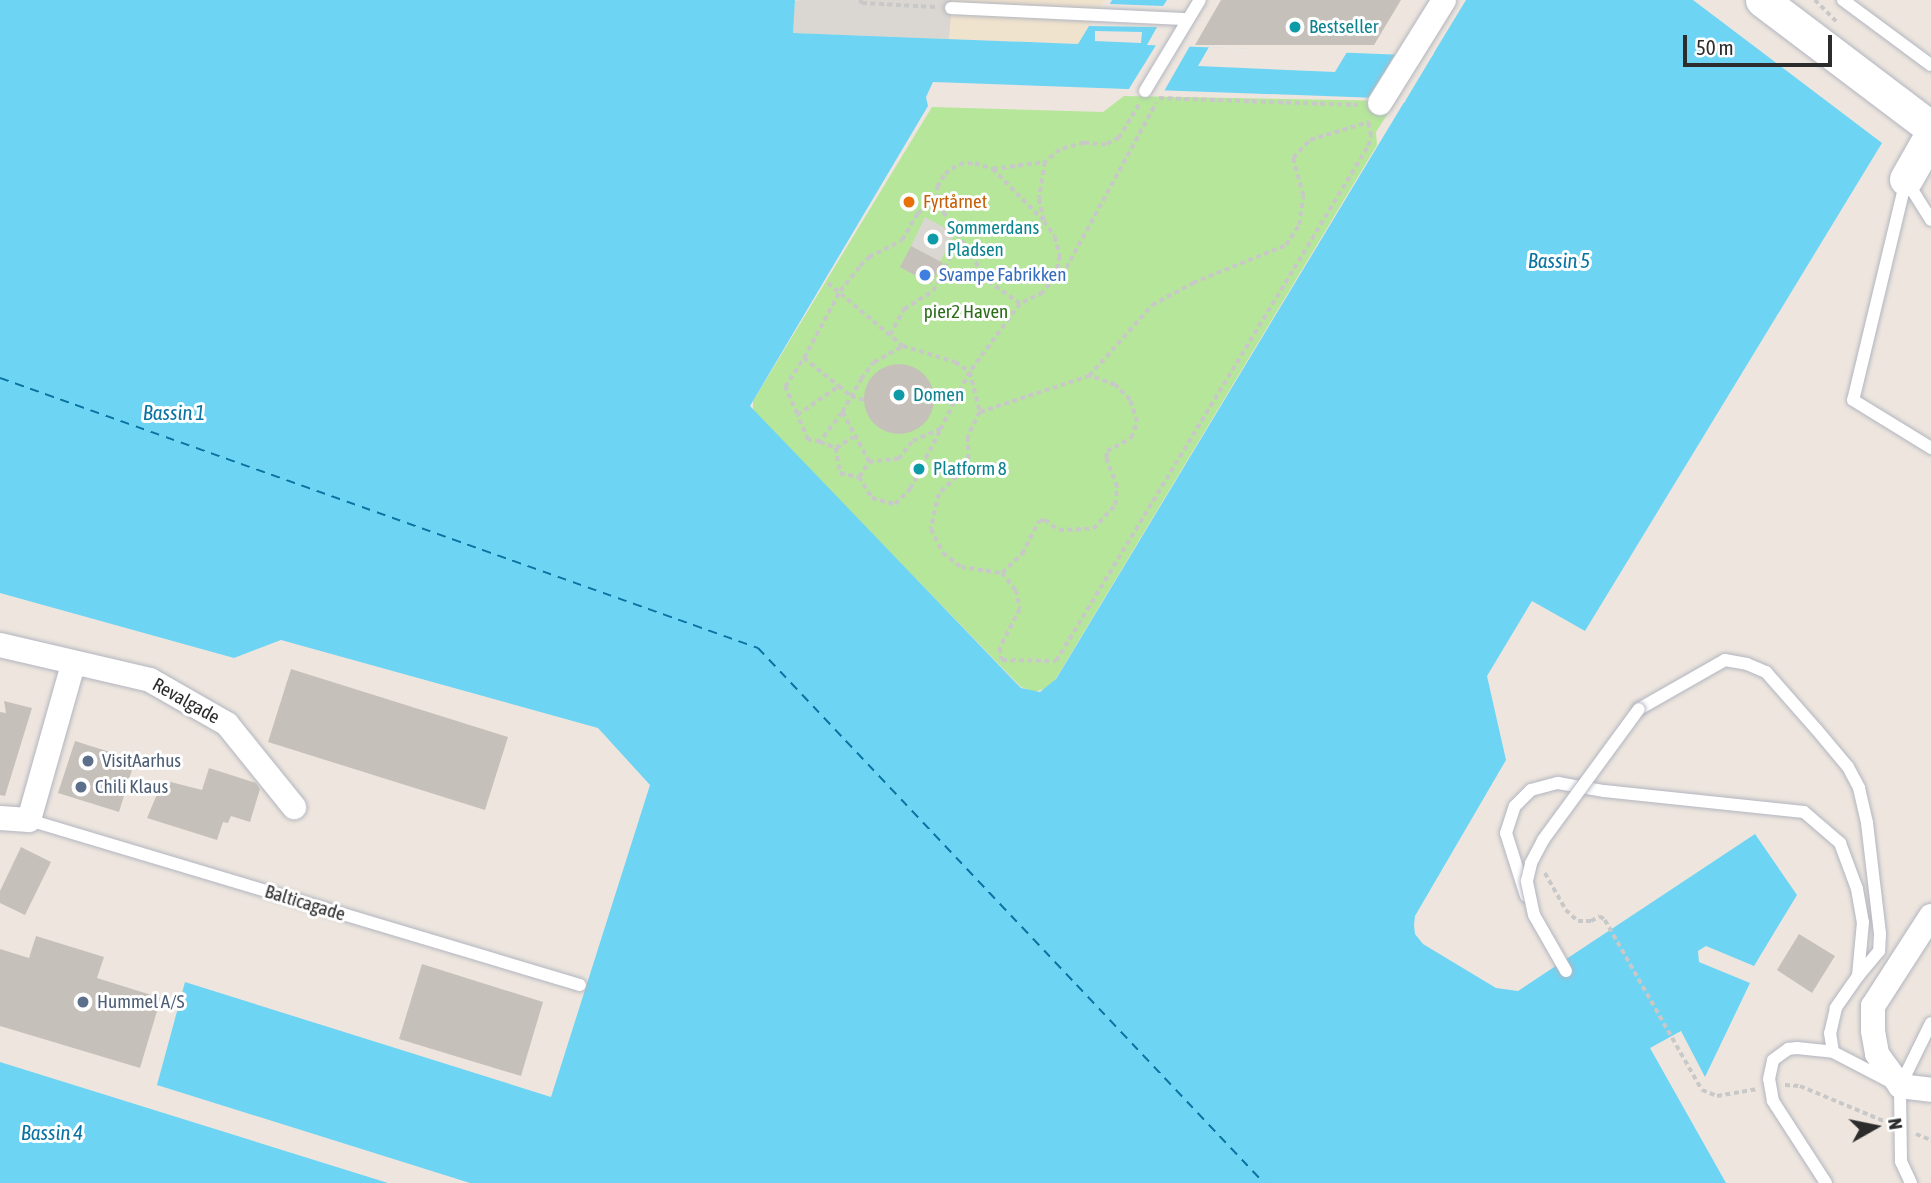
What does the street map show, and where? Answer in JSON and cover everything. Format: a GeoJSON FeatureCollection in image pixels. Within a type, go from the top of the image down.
{"type":"FeatureCollection","features":[{"type":"Feature","properties":{"kind":"street"},"geometry":{"type":"LineString","coordinates":[[1375,111],[1444,0]]}},
{"type":"Feature","properties":{"kind":"street"},"geometry":{"type":"LineString","coordinates":[[1762,0],[1931,128]]}},
{"type":"Feature","properties":{"kind":"street"},"geometry":{"type":"LineString","coordinates":[[1790,0],[1834,41],[1931,114]]}},
{"type":"Feature","properties":{"kind":"street"},"geometry":{"type":"LineString","coordinates":[[1906,179],[1931,135]]}},
{"type":"Feature","properties":{"kind":"street","name":"Revalgade"},"geometry":{"type":"LineString","coordinates":[[0,645],[150,680],[227,724],[294,807]]}},
{"type":"Feature","properties":{"kind":"street"},"geometry":{"type":"LineString","coordinates":[[29,820],[73,664]]}},
{"type":"Feature","properties":{"kind":"street","name":"Balticagade"},"geometry":{"type":"LineString","coordinates":[[0,818],[29,820]]}},
{"type":"Feature","properties":{"kind":"street"},"geometry":{"type":"LineString","coordinates":[[1931,916],[1873,1006],[1877,1055],[1900,1086],[1931,1090]]}},
{"type":"Feature","properties":{"kind":"lane"},"geometry":{"type":"LineString","coordinates":[[1075,15],[1084,0]]}},
{"type":"Feature","properties":{"kind":"lane"},"geometry":{"type":"LineString","coordinates":[[1146,91],[1200,0]]}},
{"type":"Feature","properties":{"kind":"lane"},"geometry":{"type":"LineString","coordinates":[[1843,0],[1931,65]]}},
{"type":"Feature","properties":{"kind":"lane"},"geometry":{"type":"LineString","coordinates":[[951,8],[1188,19]]}},
{"type":"Feature","properties":{"kind":"lane"},"geometry":{"type":"LineString","coordinates":[[1906,179],[1931,220]]}},
{"type":"Feature","properties":{"kind":"lane"},"geometry":{"type":"LineString","coordinates":[[1906,179],[1853,400],[1931,448]]}},
{"type":"Feature","properties":{"kind":"lane"},"geometry":{"type":"LineString","coordinates":[[1833,1052],[1830,1033],[1836,1008],[1878,951],[1880,934],[1873,866],[1859,788],[1848,767],[1766,672],[1747,664],[1725,660],[1639,709],[1543,840],[1531,863],[1527,881],[1534,915],[1566,971],[1530,910],[1506,833],[1515,806],[1531,790],[1558,783],[1604,791],[1804,812],[1840,843],[1857,889],[1863,934],[1858,976]]}},
{"type":"Feature","properties":{"kind":"lane","name":"Balticagade"},"geometry":{"type":"LineString","coordinates":[[29,820],[580,985]]}},
{"type":"Feature","properties":{"kind":"lane"},"geometry":{"type":"LineString","coordinates":[[1857,889],[1873,866]]}},
{"type":"Feature","properties":{"kind":"lane"},"geometry":{"type":"LineString","coordinates":[[1911,1183],[1901,1162],[1900,1086],[1931,1023]]}},
{"type":"Feature","properties":{"kind":"lane"},"geometry":{"type":"LineString","coordinates":[[1826,1183],[1773,1101],[1769,1087],[1769,1069],[1773,1060],[1788,1049],[1833,1052],[1900,1086]]}},
{"type":"Feature","properties":{"kind":"path"},"geometry":{"type":"LineString","coordinates":[[860,0],[862,3],[951,8]]}},
{"type":"Feature","properties":{"kind":"path"},"geometry":{"type":"LineString","coordinates":[[1020,304],[987,281],[937,199],[937,187],[945,174],[960,164],[975,163],[993,169],[1045,162],[1060,150],[1084,143],[1106,145],[1119,138],[1135,116],[1146,91]]}},
{"type":"Feature","properties":{"kind":"path"},"geometry":{"type":"LineString","coordinates":[[836,448],[840,473],[859,477],[872,498],[895,503],[910,489],[970,372],[1020,304],[1043,293],[1066,268],[1158,98],[1375,111]]}},
{"type":"Feature","properties":{"kind":"path"},"geometry":{"type":"LineString","coordinates":[[980,412],[1089,376],[1152,305],[1193,283],[1286,245],[1299,225],[1303,196],[1293,158],[1310,140],[1375,111]]}},
{"type":"Feature","properties":{"kind":"path"},"geometry":{"type":"LineString","coordinates":[[828,283],[903,346],[955,362],[970,372],[980,412],[968,438],[969,465],[939,494],[932,529],[943,553],[961,567],[1002,573],[1016,590],[1020,609],[1000,648],[1002,660],[1056,661],[1368,146],[1375,111]]}},
{"type":"Feature","properties":{"kind":"path"},"geometry":{"type":"LineString","coordinates":[[1044,221],[1039,200],[1045,162]]}},
{"type":"Feature","properties":{"kind":"path"},"geometry":{"type":"LineString","coordinates":[[993,169],[1044,221],[1055,237],[1060,256],[1055,278]]}},
{"type":"Feature","properties":{"kind":"path"},"geometry":{"type":"LineString","coordinates":[[836,448],[808,440],[785,387],[840,291],[869,257],[902,240],[916,214],[937,199]]}},
{"type":"Feature","properties":{"kind":"path"},"geometry":{"type":"LineString","coordinates":[[889,335],[904,309],[933,291],[960,237]]}},
{"type":"Feature","properties":{"kind":"path"},"geometry":{"type":"LineString","coordinates":[[820,442],[874,362],[903,346]]}},
{"type":"Feature","properties":{"kind":"path"},"geometry":{"type":"LineString","coordinates":[[804,358],[851,396],[864,400]]}},
{"type":"Feature","properties":{"kind":"path"},"geometry":{"type":"LineString","coordinates":[[1002,573],[1023,554],[1039,521],[1045,520],[1059,530],[1093,529],[1115,505],[1117,487],[1106,458],[1107,451],[1131,438],[1136,422],[1130,400],[1115,385],[1089,376]]}},
{"type":"Feature","properties":{"kind":"path"},"geometry":{"type":"LineString","coordinates":[[797,415],[839,386]]}},
{"type":"Feature","properties":{"kind":"path"},"geometry":{"type":"LineString","coordinates":[[842,412],[869,462]]}},
{"type":"Feature","properties":{"kind":"path"},"geometry":{"type":"LineString","coordinates":[[869,462],[899,460],[912,442],[941,429]]}},
{"type":"Feature","properties":{"kind":"path"},"geometry":{"type":"LineString","coordinates":[[836,448],[853,436]]}},
{"type":"Feature","properties":{"kind":"path"},"geometry":{"type":"LineString","coordinates":[[859,477],[869,462]]}},
{"type":"Feature","properties":{"kind":"path"},"geometry":{"type":"LineString","coordinates":[[1542,867],[1566,911],[1578,922],[1591,921],[1600,916],[1605,920],[1677,1049],[1702,1090],[1709,1096],[1769,1087],[1800,1086],[1931,1140]]}},
{"type":"Feature","properties":{"kind":"shaded area"},"geometry":{"type":"Polygon","coordinates":[[[795,0],[1105,0],[1078,44],[792,33],[795,0]]]}},
{"type":"Feature","properties":{"kind":"shaded area"},"geometry":{"type":"Polygon","coordinates":[[[952,0],[949,39],[792,33],[795,1],[952,0]]]}},
{"type":"Feature","properties":{"kind":"shaded area","name":"Sommerdans Pladsen"},"geometry":{"type":"Polygon","coordinates":[[[925,217],[955,233],[940,262],[911,246],[925,217]]]}},
{"type":"Feature","properties":{"kind":"green space","name":"pier2 Haven"},"geometry":{"type":"Polygon","coordinates":[[[1124,96],[1396,101],[1376,132],[1377,145],[1058,675],[1050,687],[1034,692],[1021,687],[753,411],[753,401],[932,107],[1103,112],[1124,96]]]}},
{"type":"Feature","properties":{"kind":"water"},"geometry":{"type":"Polygon","coordinates":[[[0,0],[795,0],[793,33],[1078,44],[1089,26],[1157,27],[1147,45],[1432,56],[1466,0],[1693,0],[1882,143],[1585,631],[1532,601],[1487,676],[1506,760],[1415,916],[1415,934],[1423,944],[1496,988],[1518,991],[1755,834],[1797,895],[1754,966],[1706,946],[1698,951],[1699,962],[1750,983],[1705,1077],[1681,1031],[1650,1048],[1726,1183],[470,1183],[157,1085],[185,982],[551,1097],[650,785],[598,728],[281,640],[234,658],[0,593],[0,0]],[[933,82],[926,97],[928,106],[750,406],[1021,688],[1040,692],[1056,679],[1406,99],[933,82]]]}},
{"type":"Feature","properties":{"kind":"water"},"geometry":{"type":"Polygon","coordinates":[[[1112,0],[1167,0],[1163,6],[1110,4],[1112,0]]]}},
{"type":"Feature","properties":{"kind":"water","name":"Bassin 4"},"geometry":{"type":"Polygon","coordinates":[[[0,1062],[388,1183],[0,1183],[0,1062]]]}},
{"type":"Feature","properties":{"kind":"pier"},"geometry":{"type":"Polygon","coordinates":[[[1095,31],[1142,32],[1141,43],[1095,41],[1095,31]]]}},
{"type":"Feature","properties":{"kind":"pier"},"geometry":{"type":"Polygon","coordinates":[[[1158,42],[1191,44],[1163,93],[1127,92],[1158,42]]]}},
{"type":"Feature","properties":{"kind":"pier"},"geometry":{"type":"Polygon","coordinates":[[[1209,47],[1347,52],[1335,72],[1198,66],[1209,47]]]}},
{"type":"Feature","properties":{"kind":"pier"},"geometry":{"type":"Polygon","coordinates":[[[1397,51],[1434,53],[1404,103],[1367,100],[1397,51]]]}},
{"type":"Feature","properties":{"kind":"building","name":"Bestseller"},"geometry":{"type":"Polygon","coordinates":[[[1221,0],[1401,0],[1374,45],[1195,45],[1221,0]]]}},
{"type":"Feature","properties":{"kind":"building"},"geometry":{"type":"Polygon","coordinates":[[[911,246],[943,263],[931,284],[900,267],[911,246]]]}},
{"type":"Feature","properties":{"kind":"building","name":"Domen"},"geometry":{"type":"Polygon","coordinates":[[[906,364],[919,370],[928,379],[932,385],[932,413],[924,424],[913,432],[892,434],[874,424],[866,413],[864,392],[874,374],[885,366],[906,364]]]}},
{"type":"Feature","properties":{"kind":"building"},"geometry":{"type":"Polygon","coordinates":[[[291,669],[508,737],[485,810],[268,742],[291,669]]]}},
{"type":"Feature","properties":{"kind":"building"},"geometry":{"type":"Polygon","coordinates":[[[4,701],[32,708],[5,796],[0,795],[0,712],[6,713],[4,701]]]}},
{"type":"Feature","properties":{"kind":"building"},"geometry":{"type":"Polygon","coordinates":[[[75,741],[135,760],[119,812],[58,793],[75,741]]]}},
{"type":"Feature","properties":{"kind":"building"},"geometry":{"type":"Polygon","coordinates":[[[209,768],[256,783],[260,789],[250,822],[231,816],[228,823],[223,822],[217,840],[147,818],[163,780],[202,790],[209,768]]]}},
{"type":"Feature","properties":{"kind":"building"},"geometry":{"type":"Polygon","coordinates":[[[21,847],[51,862],[25,915],[0,903],[0,891],[21,847]]]}},
{"type":"Feature","properties":{"kind":"building"},"geometry":{"type":"Polygon","coordinates":[[[1799,934],[1835,956],[1812,993],[1777,970],[1799,934]]]}},
{"type":"Feature","properties":{"kind":"building"},"geometry":{"type":"Polygon","coordinates":[[[36,936],[104,957],[97,978],[161,998],[140,1068],[0,1026],[0,949],[29,958],[36,936]]]}},
{"type":"Feature","properties":{"kind":"building"},"geometry":{"type":"Polygon","coordinates":[[[422,964],[543,1002],[521,1076],[399,1039],[422,964]]]}},
{"type":"Feature","properties":{"kind":"ferry route"},"geometry":{"type":"LineString","coordinates":[[0,378],[758,648],[1264,1183]]}},
{"type":"Feature","properties":{"kind":"place","name":"Bestseller"},"geometry":{"type":"Point","coordinates":[1295,27]}},
{"type":"Feature","properties":{"kind":"place","name":"Fyrtårnet"},"geometry":{"type":"Point","coordinates":[909,202]}},
{"type":"Feature","properties":{"kind":"place","name":"Sommerdans Pladsen"},"geometry":{"type":"Point","coordinates":[933,239]}},
{"type":"Feature","properties":{"kind":"place","name":"Svampe Fabrikken"},"geometry":{"type":"Point","coordinates":[925,275]}},
{"type":"Feature","properties":{"kind":"place","name":"Domen"},"geometry":{"type":"Point","coordinates":[899,395]}},
{"type":"Feature","properties":{"kind":"place","name":"Platform 8"},"geometry":{"type":"Point","coordinates":[919,469]}},
{"type":"Feature","properties":{"kind":"place","name":"VisitAarhus"},"geometry":{"type":"Point","coordinates":[88,761]}},
{"type":"Feature","properties":{"kind":"place","name":"Chili Klaus"},"geometry":{"type":"Point","coordinates":[81,787]}},
{"type":"Feature","properties":{"kind":"place","name":"Hummel A/S"},"geometry":{"type":"Point","coordinates":[83,1002]}},
{"type":"Feature","properties":{"kind":"water label","name":"Bassin 5"},"geometry":{"type":"Point","coordinates":[1559,260]}},
{"type":"Feature","properties":{"kind":"water label","name":"Bassin 1"},"geometry":{"type":"Point","coordinates":[174,412]}}]}
